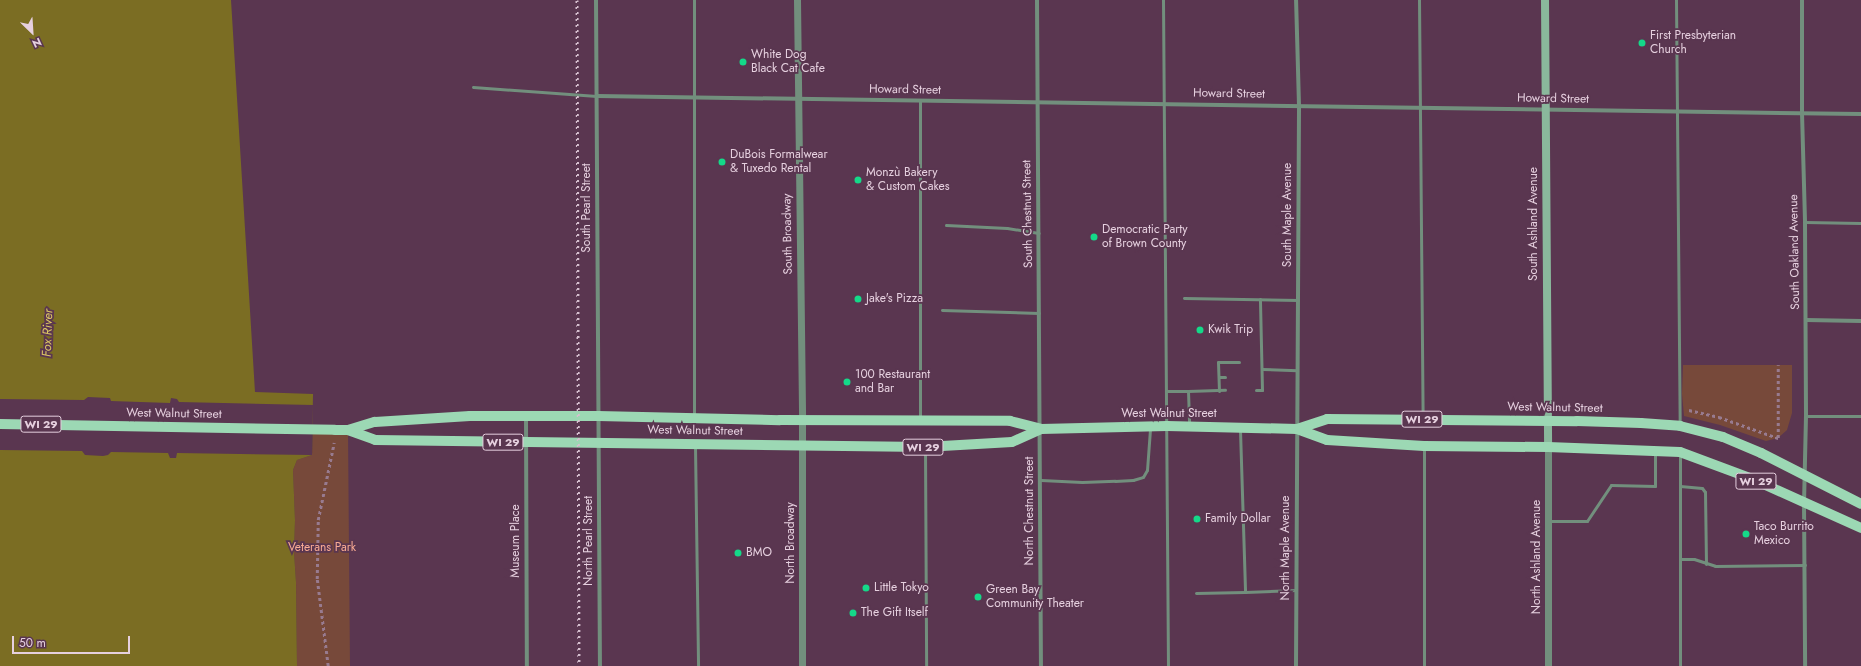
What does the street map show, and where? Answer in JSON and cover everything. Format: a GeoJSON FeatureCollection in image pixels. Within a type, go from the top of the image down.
{"type":"FeatureCollection","features":[{"type":"Feature","properties":{"kind":"main road","name":"South Ashland Avenue"},"geometry":{"type":"LineString","coordinates":[[1545,0],[1548,447]]}},
{"type":"Feature","properties":{"kind":"main road","name":"West Walnut Street"},"geometry":{"type":"LineString","coordinates":[[0,424],[348,430],[375,422],[470,416],[598,416],[802,420],[1010,421],[1041,429],[1150,426],[1297,429],[1327,440],[1424,446],[1548,447],[1680,452],[1750,478],[1804,503]]}},
{"type":"Feature","properties":{"kind":"main road","name":"West Walnut Street"},"geometry":{"type":"LineString","coordinates":[[1297,429],[1327,419],[1548,421],[1641,423],[1680,426],[1723,437],[1761,453],[1804,476]]}},
{"type":"Feature","properties":{"kind":"main road","name":"West Walnut Street"},"geometry":{"type":"LineString","coordinates":[[348,430],[375,440],[526,443],[598,442],[695,445],[925,446],[1012,442],[1041,429]]}},
{"type":"Feature","properties":{"kind":"main road","name":"WI 29"},"geometry":{"type":"LineString","coordinates":[[1804,476],[1861,504]]}},
{"type":"Feature","properties":{"kind":"main road","name":"WI 29"},"geometry":{"type":"LineString","coordinates":[[1804,503],[1861,528]]}},
{"type":"Feature","properties":{"kind":"street","name":"South Pearl Street"},"geometry":{"type":"LineString","coordinates":[[596,0],[598,416]]}},
{"type":"Feature","properties":{"kind":"street","name":"South Broadway"},"geometry":{"type":"LineString","coordinates":[[797,0],[802,420]]}},
{"type":"Feature","properties":{"kind":"street","name":"South Chestnut Street"},"geometry":{"type":"LineString","coordinates":[[1037,0],[1041,429]]}},
{"type":"Feature","properties":{"kind":"street","name":"South Maple Avenue"},"geometry":{"type":"LineString","coordinates":[[1296,0],[1298,105],[1297,429]]}},
{"type":"Feature","properties":{"kind":"street","name":"South Oakland Avenue"},"geometry":{"type":"LineString","coordinates":[[1802,0],[1802,113],[1806,320],[1806,416],[1804,476],[1805,666]]}},
{"type":"Feature","properties":{"kind":"street","name":"Howard Street"},"geometry":{"type":"LineString","coordinates":[[597,96],[1861,114]]}},
{"type":"Feature","properties":{"kind":"street"},"geometry":{"type":"LineString","coordinates":[[1806,320],[1861,321]]}},
{"type":"Feature","properties":{"kind":"street","name":"Museum Place"},"geometry":{"type":"LineString","coordinates":[[526,416],[527,666]]}},
{"type":"Feature","properties":{"kind":"street","name":"North Pearl Street"},"geometry":{"type":"LineString","coordinates":[[598,416],[600,666]]}},
{"type":"Feature","properties":{"kind":"street","name":"North Broadway"},"geometry":{"type":"LineString","coordinates":[[802,420],[802,666]]}},
{"type":"Feature","properties":{"kind":"street","name":"North Chestnut Street"},"geometry":{"type":"LineString","coordinates":[[1041,429],[1041,666]]}},
{"type":"Feature","properties":{"kind":"street","name":"North Maple Avenue"},"geometry":{"type":"LineString","coordinates":[[1296,666],[1297,429]]}},
{"type":"Feature","properties":{"kind":"street","name":"North Ashland Avenue"},"geometry":{"type":"LineString","coordinates":[[1548,447],[1548,666]]}},
{"type":"Feature","properties":{"kind":"lane"},"geometry":{"type":"LineString","coordinates":[[694,0],[694,418]]}},
{"type":"Feature","properties":{"kind":"lane"},"geometry":{"type":"LineString","coordinates":[[1163,0],[1168,666]]}},
{"type":"Feature","properties":{"kind":"lane"},"geometry":{"type":"LineString","coordinates":[[1419,0],[1423,419]]}},
{"type":"Feature","properties":{"kind":"lane"},"geometry":{"type":"LineString","coordinates":[[1676,0],[1680,426]]}},
{"type":"Feature","properties":{"kind":"lane"},"geometry":{"type":"LineString","coordinates":[[473,87],[597,96]]}},
{"type":"Feature","properties":{"kind":"lane"},"geometry":{"type":"LineString","coordinates":[[920,101],[920,421]]}},
{"type":"Feature","properties":{"kind":"lane"},"geometry":{"type":"LineString","coordinates":[[1805,222],[1861,222]]}},
{"type":"Feature","properties":{"kind":"lane"},"geometry":{"type":"LineString","coordinates":[[946,225],[1007,228],[1039,233]]}},
{"type":"Feature","properties":{"kind":"lane"},"geometry":{"type":"LineString","coordinates":[[1184,298],[1298,300]]}},
{"type":"Feature","properties":{"kind":"lane"},"geometry":{"type":"LineString","coordinates":[[1256,390],[1262,390],[1260,299]]}},
{"type":"Feature","properties":{"kind":"lane"},"geometry":{"type":"LineString","coordinates":[[942,310],[1039,313]]}},
{"type":"Feature","properties":{"kind":"lane"},"geometry":{"type":"LineString","coordinates":[[1219,391],[1218,362],[1239,362]]}},
{"type":"Feature","properties":{"kind":"lane"},"geometry":{"type":"LineString","coordinates":[[1256,362],[1262,362]]}},
{"type":"Feature","properties":{"kind":"lane"},"geometry":{"type":"LineString","coordinates":[[1262,369],[1297,370]]}},
{"type":"Feature","properties":{"kind":"lane"},"geometry":{"type":"LineString","coordinates":[[1256,377],[1262,376]]}},
{"type":"Feature","properties":{"kind":"lane"},"geometry":{"type":"LineString","coordinates":[[1219,377],[1225,377]]}},
{"type":"Feature","properties":{"kind":"lane"},"geometry":{"type":"LineString","coordinates":[[1167,391],[1225,390]]}},
{"type":"Feature","properties":{"kind":"lane"},"geometry":{"type":"LineString","coordinates":[[1188,391],[1189,426]]}},
{"type":"Feature","properties":{"kind":"lane"},"geometry":{"type":"LineString","coordinates":[[1806,416],[1861,416]]}},
{"type":"Feature","properties":{"kind":"lane"},"geometry":{"type":"LineString","coordinates":[[1040,480],[1115,482],[1143,477],[1147,470],[1150,426]]}},
{"type":"Feature","properties":{"kind":"lane"},"geometry":{"type":"LineString","coordinates":[[1240,428],[1245,592]]}},
{"type":"Feature","properties":{"kind":"lane"},"geometry":{"type":"LineString","coordinates":[[695,445],[698,666]]}},
{"type":"Feature","properties":{"kind":"lane"},"geometry":{"type":"LineString","coordinates":[[925,446],[926,666]]}},
{"type":"Feature","properties":{"kind":"lane"},"geometry":{"type":"LineString","coordinates":[[1424,446],[1424,666]]}},
{"type":"Feature","properties":{"kind":"lane"},"geometry":{"type":"LineString","coordinates":[[1548,521],[1587,521],[1611,485],[1655,486],[1655,452]]}},
{"type":"Feature","properties":{"kind":"lane"},"geometry":{"type":"LineString","coordinates":[[1680,452],[1680,666]]}},
{"type":"Feature","properties":{"kind":"lane"},"geometry":{"type":"LineString","coordinates":[[1680,486],[1702,488],[1705,492],[1706,564]]}},
{"type":"Feature","properties":{"kind":"lane"},"geometry":{"type":"LineString","coordinates":[[1680,559],[1694,559],[1715,566],[1805,566]]}},
{"type":"Feature","properties":{"kind":"lane"},"geometry":{"type":"LineString","coordinates":[[1196,593],[1296,590]]}},
{"type":"Feature","properties":{"kind":"path"},"geometry":{"type":"LineString","coordinates":[[1683,410],[1690,410],[1719,417],[1778,438],[1778,365]]}},
{"type":"Feature","properties":{"kind":"path"},"geometry":{"type":"LineString","coordinates":[[328,666],[318,579],[318,520],[332,454],[335,430]]}},
{"type":"Feature","properties":{"kind":"green space"},"geometry":{"type":"Polygon","coordinates":[[[1683,365],[1792,365],[1792,413],[1787,430],[1778,438],[1766,441],[1720,425],[1684,416],[1682,394],[1683,365]]]}},
{"type":"Feature","properties":{"kind":"green space","name":"Veterans Park"},"geometry":{"type":"Polygon","coordinates":[[[313,430],[348,430],[350,666],[297,666],[293,470],[297,460],[312,455],[313,430]]]}},
{"type":"Feature","properties":{"kind":"water","name":"Fox River"},"geometry":{"type":"Polygon","coordinates":[[[0,0],[231,0],[255,392],[313,394],[312,455],[297,460],[293,470],[297,666],[0,666],[0,0]]]}},
{"type":"Feature","properties":{"kind":"pier"},"geometry":{"type":"Polygon","coordinates":[[[88,397],[110,398],[111,401],[170,403],[171,398],[177,399],[179,402],[313,405],[312,455],[177,453],[176,458],[170,458],[168,453],[111,452],[108,455],[103,456],[85,455],[82,451],[0,450],[0,399],[84,400],[88,397]]]}},
{"type":"Feature","properties":{"kind":"railway"},"geometry":{"type":"LineString","coordinates":[[577,0],[579,666]]}},
{"type":"Feature","properties":{"kind":"place","name":"First Presbyterian Church"},"geometry":{"type":"Point","coordinates":[1642,43]}},
{"type":"Feature","properties":{"kind":"place","name":"White Dog Black Cat Cafe"},"geometry":{"type":"Point","coordinates":[743,62]}},
{"type":"Feature","properties":{"kind":"place","name":"DuBois Formalwear & Tuxedo Rental"},"geometry":{"type":"Point","coordinates":[722,162]}},
{"type":"Feature","properties":{"kind":"place","name":"Monzù Bakery & Custom Cakes"},"geometry":{"type":"Point","coordinates":[858,180]}},
{"type":"Feature","properties":{"kind":"place","name":"Democratic Party of Brown County"},"geometry":{"type":"Point","coordinates":[1094,237]}},
{"type":"Feature","properties":{"kind":"place","name":"Jake's Pizza"},"geometry":{"type":"Point","coordinates":[858,299]}},
{"type":"Feature","properties":{"kind":"place","name":"Kwik Trip"},"geometry":{"type":"Point","coordinates":[1200,330]}},
{"type":"Feature","properties":{"kind":"place","name":"100 Restaurant and Bar"},"geometry":{"type":"Point","coordinates":[847,382]}},
{"type":"Feature","properties":{"kind":"place","name":"Family Dollar"},"geometry":{"type":"Point","coordinates":[1197,519]}},
{"type":"Feature","properties":{"kind":"place","name":"Taco Burrito Mexico"},"geometry":{"type":"Point","coordinates":[1746,534]}},
{"type":"Feature","properties":{"kind":"place","name":"BMO"},"geometry":{"type":"Point","coordinates":[738,553]}},
{"type":"Feature","properties":{"kind":"place","name":"Little Tokyo"},"geometry":{"type":"Point","coordinates":[866,588]}},
{"type":"Feature","properties":{"kind":"place","name":"Green Bay Community Theater"},"geometry":{"type":"Point","coordinates":[978,597]}},
{"type":"Feature","properties":{"kind":"place","name":"The Gift Itself"},"geometry":{"type":"Point","coordinates":[853,613]}}]}
